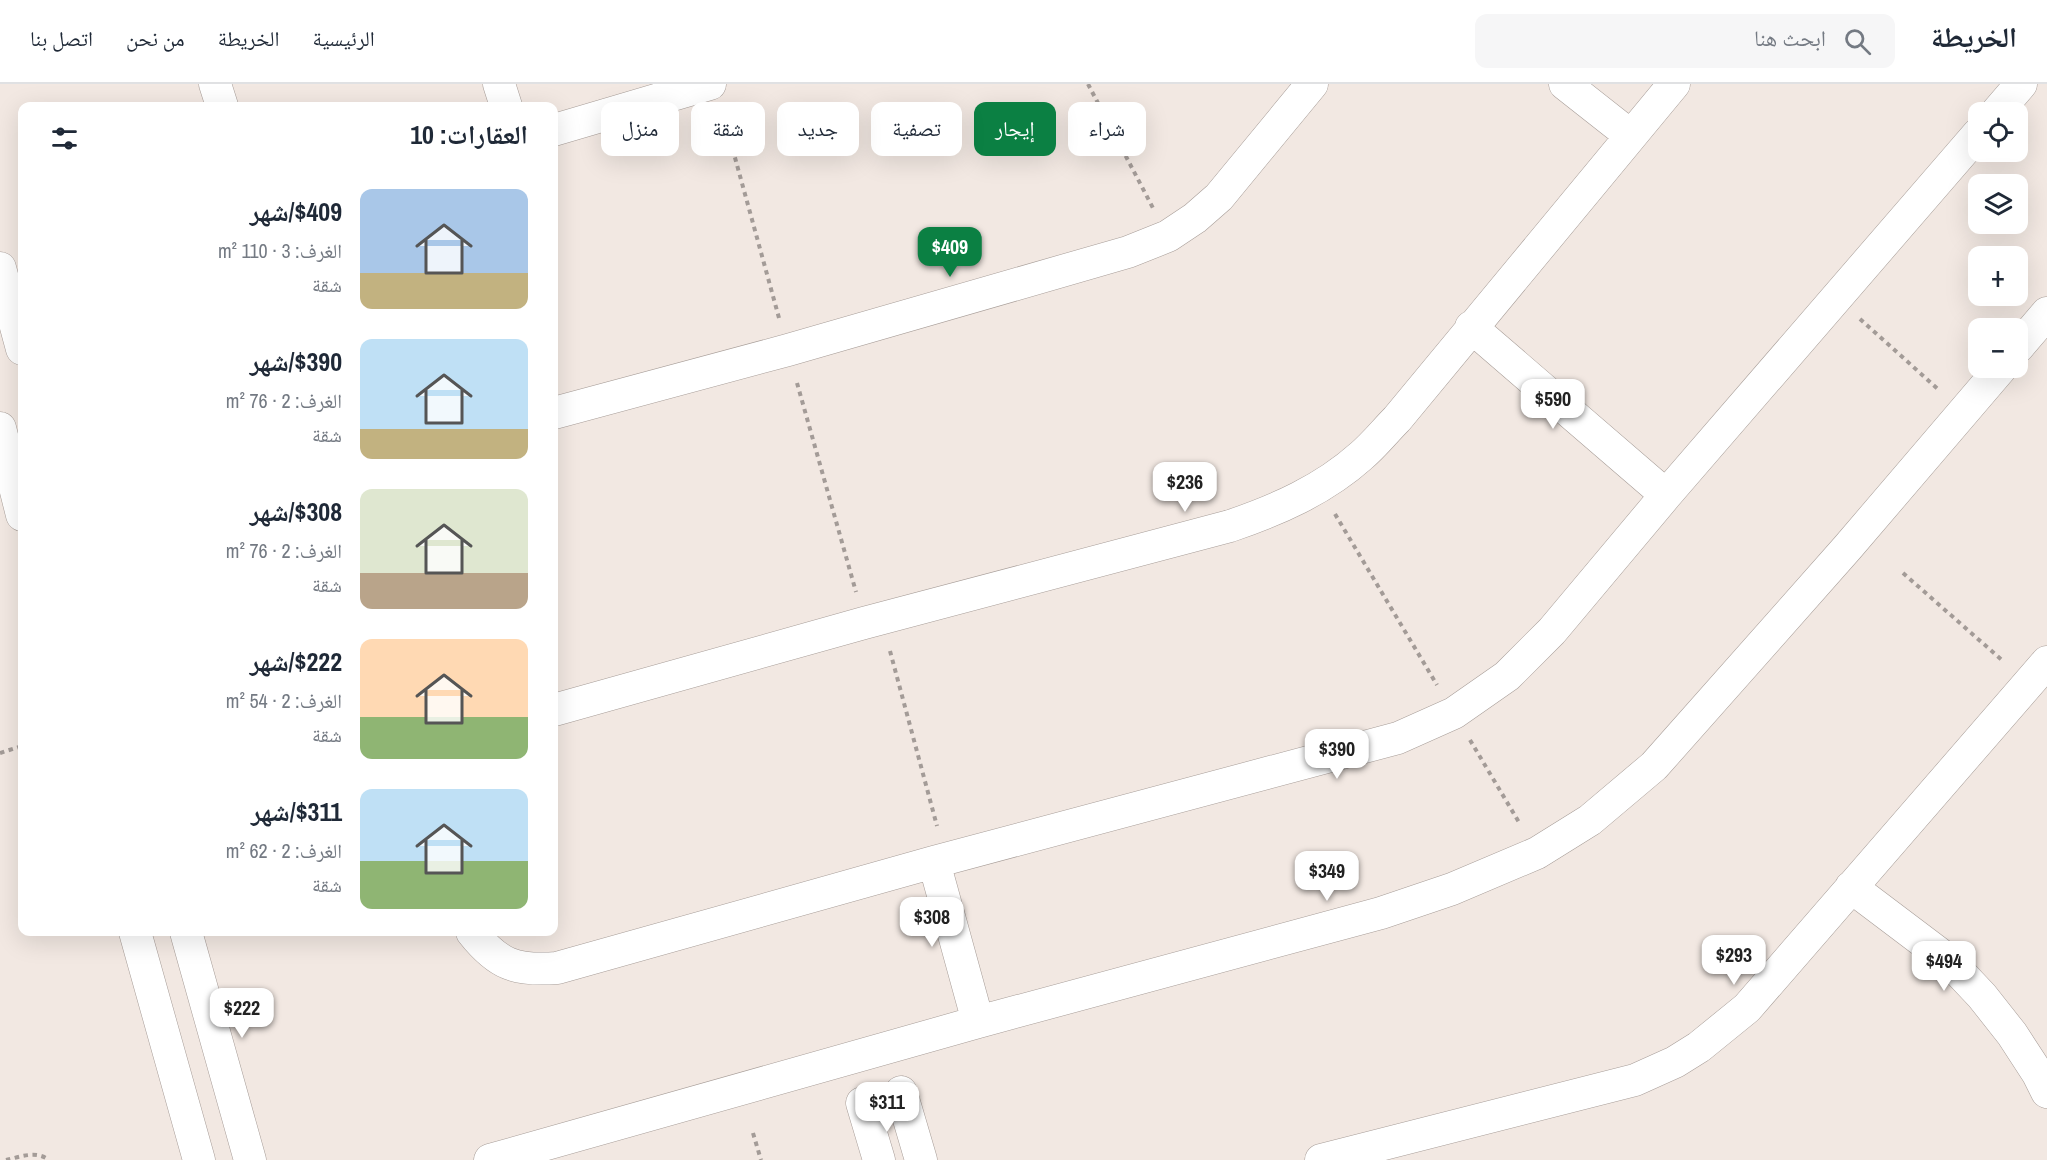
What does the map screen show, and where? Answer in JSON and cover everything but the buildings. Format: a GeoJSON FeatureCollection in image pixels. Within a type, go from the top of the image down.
{"type":"FeatureCollection","features":[{"type":"Feature","properties":{"kind":"street"},"geometry":{"type":"LineString","coordinates":[[215,84],[221,102]]}},
{"type":"Feature","properties":{"kind":"street"},"geometry":{"type":"LineString","coordinates":[[499,84],[505,102]]}},
{"type":"Feature","properties":{"kind":"street"},"geometry":{"type":"LineString","coordinates":[[558,129],[710,84]]}},
{"type":"Feature","properties":{"kind":"street"},"geometry":{"type":"LineString","coordinates":[[558,412],[822,340],[1128,252],[1168,236],[1195,218],[1219,197],[1312,84]]}},
{"type":"Feature","properties":{"kind":"street"},"geometry":{"type":"LineString","coordinates":[[1565,84],[1631,136]]}},
{"type":"Feature","properties":{"kind":"street"},"geometry":{"type":"LineString","coordinates":[[558,709],[881,618],[1230,526],[1276,510],[1319,487],[1360,456],[1397,419],[1674,84]]}},
{"type":"Feature","properties":{"kind":"street"},"geometry":{"type":"LineString","coordinates":[[2006,102],[2021,84]]}},
{"type":"Feature","properties":{"kind":"street"},"geometry":{"type":"LineString","coordinates":[[475,936],[486,949],[507,963],[532,969],[557,968],[940,861],[1398,738],[1454,713],[1506,676],[1552,631],[1666,495],[1968,146]]}},
{"type":"Feature","properties":{"kind":"street"},"geometry":{"type":"LineString","coordinates":[[0,268],[18,334]]}},
{"type":"Feature","properties":{"kind":"street"},"geometry":{"type":"LineString","coordinates":[[2028,335],[2047,313]]}},
{"type":"Feature","properties":{"kind":"street"},"geometry":{"type":"LineString","coordinates":[[1471,327],[1666,495]]}},
{"type":"Feature","properties":{"kind":"street"},"geometry":{"type":"LineString","coordinates":[[490,1160],[978,1022],[1381,913],[1452,889],[1537,853],[1590,820],[1654,766],[1848,547],[1992,378]]}},
{"type":"Feature","properties":{"kind":"street"},"geometry":{"type":"LineString","coordinates":[[0,428],[18,499]]}},
{"type":"Feature","properties":{"kind":"street"},"geometry":{"type":"LineString","coordinates":[[1321,1160],[1635,1080],[1675,1062],[1698,1047],[1748,1008],[2038,673]]}},
{"type":"Feature","properties":{"kind":"street"},"geometry":{"type":"LineString","coordinates":[[940,861],[978,1022]]}},
{"type":"Feature","properties":{"kind":"street"},"geometry":{"type":"LineString","coordinates":[[1851,887],[1949,961],[1982,996],[2012,1034],[2047,1092]]}},
{"type":"Feature","properties":{"kind":"street"},"geometry":{"type":"LineString","coordinates":[[136,936],[199,1160]]}},
{"type":"Feature","properties":{"kind":"street"},"geometry":{"type":"LineString","coordinates":[[187,936],[250,1160]]}},
{"type":"Feature","properties":{"kind":"street"},"geometry":{"type":"LineString","coordinates":[[901,1092],[921,1160]]}},
{"type":"Feature","properties":{"kind":"street"},"geometry":{"type":"LineString","coordinates":[[862,1103],[879,1160]]}},
{"type":"Feature","properties":{"kind":"path"},"geometry":{"type":"LineString","coordinates":[[1088,84],[1168,236]]}},
{"type":"Feature","properties":{"kind":"path"},"geometry":{"type":"LineString","coordinates":[[1837,298],[1964,411]]}},
{"type":"Feature","properties":{"kind":"path"},"geometry":{"type":"LineString","coordinates":[[1319,487],[1537,853]]}},
{"type":"Feature","properties":{"kind":"path"},"geometry":{"type":"LineString","coordinates":[[1903,573],[2038,673]]}},
{"type":"Feature","properties":{"kind":"path"},"geometry":{"type":"LineString","coordinates":[[881,618],[940,861]]}},
{"type":"Feature","properties":{"kind":"path"},"geometry":{"type":"LineString","coordinates":[[0,753],[18,747]]}},
{"type":"Feature","properties":{"kind":"path"},"geometry":{"type":"LineString","coordinates":[[753,1133],[761,1160]]}},
{"type":"Feature","properties":{"kind":"path"},"geometry":{"type":"LineString","coordinates":[[6,1160],[30,1154],[44,1156],[49,1160]]}}]}
